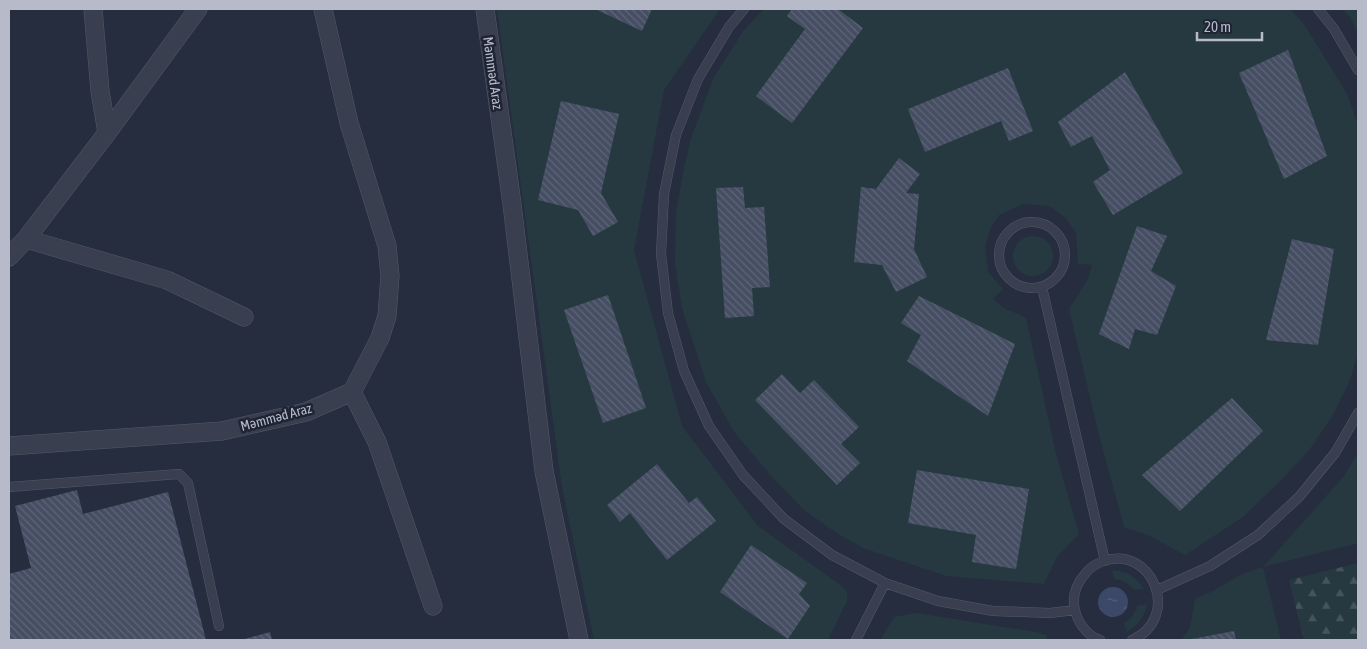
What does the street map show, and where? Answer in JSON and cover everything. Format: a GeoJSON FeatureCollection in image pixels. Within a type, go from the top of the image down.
{"type":"FeatureCollection","features":[{"type":"Feature","properties":{"kind":"street"},"geometry":{"type":"LineString","coordinates":[[93,9],[100,91],[107,133]]}},
{"type":"Feature","properties":{"kind":"street"},"geometry":{"type":"LineString","coordinates":[[9,257],[26,239],[107,133],[198,9]]}},
{"type":"Feature","properties":{"kind":"street"},"geometry":{"type":"LineString","coordinates":[[323,9],[349,123],[387,246],[390,276],[387,316],[380,338],[352,392],[377,442],[433,606]]}},
{"type":"Feature","properties":{"kind":"street","name":"Məmməd Araz"},"geometry":{"type":"LineString","coordinates":[[484,9],[512,204],[544,471],[579,640]]}},
{"type":"Feature","properties":{"kind":"street"},"geometry":{"type":"LineString","coordinates":[[26,239],[168,280],[244,317]]}},
{"type":"Feature","properties":{"kind":"street","name":"Məmməd Araz"},"geometry":{"type":"LineString","coordinates":[[9,446],[222,431],[306,412],[352,392]]}},
{"type":"Feature","properties":{"kind":"lane"},"geometry":{"type":"LineString","coordinates":[[744,9],[729,27],[698,79],[676,135],[664,194],[661,254],[668,313],[684,371],[709,426],[743,475],[784,519],[832,555],[885,583],[938,601],[994,611],[1050,613],[1075,610]]}},
{"type":"Feature","properties":{"kind":"lane"},"geometry":{"type":"LineString","coordinates":[[1318,9],[1334,28],[1358,70]]}},
{"type":"Feature","properties":{"kind":"lane"},"geometry":{"type":"LineString","coordinates":[[1033,221],[1044,223],[1061,236],[1065,247],[1066,256],[1063,268],[1055,280],[1042,287],[1024,288],[1015,283],[1001,268],[999,256],[1004,236],[1021,223],[1033,221]]}},
{"type":"Feature","properties":{"kind":"lane"},"geometry":{"type":"LineString","coordinates":[[1042,287],[1105,561]]}},
{"type":"Feature","properties":{"kind":"lane"},"geometry":{"type":"LineString","coordinates":[[1157,590],[1210,566],[1258,535],[1305,490],[1335,453],[1358,413]]}},
{"type":"Feature","properties":{"kind":"lane"},"geometry":{"type":"LineString","coordinates":[[9,487],[178,474],[188,483],[219,626]]}},
{"type":"Feature","properties":{"kind":"lane"},"geometry":{"type":"LineString","coordinates":[[1100,640],[1080,624],[1075,610],[1075,591],[1080,580],[1088,570],[1098,563],[1110,559],[1122,559],[1134,562],[1152,578],[1159,602],[1153,623],[1146,631],[1132,640]]}},
{"type":"Feature","properties":{"kind":"lane"},"geometry":{"type":"LineString","coordinates":[[856,640],[885,583]]}},
{"type":"Feature","properties":{"kind":"green space"},"geometry":{"type":"Polygon","coordinates":[[[497,9],[720,9],[664,90],[634,250],[682,426],[758,526],[843,587],[847,592],[847,601],[828,640],[594,640],[562,487],[497,9]]]}},
{"type":"Feature","properties":{"kind":"green space"},"geometry":{"type":"Polygon","coordinates":[[[764,9],[1290,9],[1304,24],[1347,94],[1358,125],[1358,353],[1350,380],[1333,415],[1310,449],[1243,517],[1185,555],[1150,536],[1124,527],[1099,435],[1069,309],[1088,279],[1092,265],[1078,264],[1076,233],[1066,218],[1049,206],[1023,204],[999,215],[990,229],[985,247],[988,272],[1003,289],[993,299],[1004,308],[1026,318],[1056,454],[1079,534],[1057,557],[1044,584],[946,576],[863,548],[835,532],[804,510],[773,478],[735,433],[706,382],[682,308],[675,262],[676,212],[691,138],[714,77],[744,30],[764,9]]]}},
{"type":"Feature","properties":{"kind":"green space"},"geometry":{"type":"Polygon","coordinates":[[[1342,9],[1358,9],[1358,33],[1350,17],[1342,9]]]}},
{"type":"Feature","properties":{"kind":"green space"},"geometry":{"type":"Polygon","coordinates":[[[1033,236],[1047,242],[1053,256],[1047,270],[1033,276],[1019,270],[1013,256],[1019,242],[1033,236]]]}},
{"type":"Feature","properties":{"kind":"green space"},"geometry":{"type":"Polygon","coordinates":[[[1358,453],[1358,543],[1263,567],[1344,476],[1358,453]]]}},
{"type":"Feature","properties":{"kind":"green space"},"geometry":{"type":"Polygon","coordinates":[[[1358,563],[1358,640],[1304,640],[1289,580],[1358,563]]]}},
{"type":"Feature","properties":{"kind":"green space"},"geometry":{"type":"Polygon","coordinates":[[[1263,567],[1281,640],[1181,640],[1190,628],[1195,599],[1242,574],[1263,567]]]}},
{"type":"Feature","properties":{"kind":"green space"},"geometry":{"type":"Polygon","coordinates":[[[1112,570],[1130,575],[1144,589],[1134,590],[1125,582],[1114,579],[1112,570]]]}},
{"type":"Feature","properties":{"kind":"green space"},"geometry":{"type":"Polygon","coordinates":[[[1147,604],[1140,621],[1127,632],[1124,623],[1129,620],[1137,606],[1147,604]]]}},
{"type":"Feature","properties":{"kind":"green space"},"geometry":{"type":"Polygon","coordinates":[[[916,613],[1036,632],[1046,635],[1048,640],[880,640],[894,617],[916,613]]]}},
{"type":"Feature","properties":{"kind":"water"},"geometry":{"type":"Polygon","coordinates":[[[1113,587],[1124,591],[1128,602],[1124,613],[1113,617],[1102,613],[1098,602],[1102,591],[1113,587]]]}},
{"type":"Feature","properties":{"kind":"building"},"geometry":{"type":"Polygon","coordinates":[[[595,9],[652,9],[642,31],[595,9]]]}},
{"type":"Feature","properties":{"kind":"building"},"geometry":{"type":"Polygon","coordinates":[[[792,9],[838,9],[863,28],[792,123],[756,96],[805,29],[787,16],[792,9]]]}},
{"type":"Feature","properties":{"kind":"building"},"geometry":{"type":"Polygon","coordinates":[[[1288,50],[1327,156],[1284,179],[1239,73],[1288,50]]]}},
{"type":"Feature","properties":{"kind":"building"},"geometry":{"type":"Polygon","coordinates":[[[1008,68],[1033,131],[1009,141],[1001,121],[925,152],[908,109],[1008,68]]]}},
{"type":"Feature","properties":{"kind":"building"},"geometry":{"type":"Polygon","coordinates":[[[1125,72],[1183,173],[1113,215],[1093,182],[1110,170],[1092,136],[1071,147],[1058,122],[1125,72]]]}},
{"type":"Feature","properties":{"kind":"building"},"geometry":{"type":"Polygon","coordinates":[[[561,101],[619,114],[601,193],[618,222],[593,236],[578,210],[538,200],[561,101]]]}},
{"type":"Feature","properties":{"kind":"building"},"geometry":{"type":"Polygon","coordinates":[[[899,158],[920,174],[906,193],[919,194],[914,249],[927,277],[896,292],[882,265],[854,262],[861,187],[876,189],[899,158]]]}},
{"type":"Feature","properties":{"kind":"building"},"geometry":{"type":"Polygon","coordinates":[[[743,187],[745,208],[764,207],[770,287],[752,288],[754,316],[725,318],[716,188],[743,187]]]}},
{"type":"Feature","properties":{"kind":"building"},"geometry":{"type":"Polygon","coordinates":[[[1137,226],[1167,236],[1151,271],[1176,286],[1157,335],[1135,329],[1129,349],[1099,334],[1137,226]]]}},
{"type":"Feature","properties":{"kind":"building"},"geometry":{"type":"Polygon","coordinates":[[[1292,239],[1334,249],[1318,345],[1266,340],[1292,239]]]}},
{"type":"Feature","properties":{"kind":"building"},"geometry":{"type":"Polygon","coordinates":[[[608,295],[646,408],[603,423],[564,310],[608,295]]]}},
{"type":"Feature","properties":{"kind":"building"},"geometry":{"type":"Polygon","coordinates":[[[919,296],[1015,344],[988,416],[907,361],[921,335],[901,323],[919,296]]]}},
{"type":"Feature","properties":{"kind":"building"},"geometry":{"type":"Polygon","coordinates":[[[782,374],[800,393],[814,380],[859,427],[841,444],[860,463],[837,485],[755,400],[782,374]]]}},
{"type":"Feature","properties":{"kind":"building"},"geometry":{"type":"Polygon","coordinates":[[[1232,398],[1263,431],[1180,511],[1142,475],[1232,398]]]}},
{"type":"Feature","properties":{"kind":"building"},"geometry":{"type":"Polygon","coordinates":[[[657,464],[689,503],[697,497],[716,521],[667,560],[630,513],[620,522],[607,505],[657,464]]]}},
{"type":"Feature","properties":{"kind":"building"},"geometry":{"type":"Polygon","coordinates":[[[917,470],[1029,489],[1016,569],[972,562],[976,535],[908,523],[917,470]]]}},
{"type":"Feature","properties":{"kind":"building"},"geometry":{"type":"Polygon","coordinates":[[[77,490],[83,514],[168,492],[206,640],[9,640],[9,574],[31,568],[15,506],[77,490]]]}},
{"type":"Feature","properties":{"kind":"building"},"geometry":{"type":"Polygon","coordinates":[[[751,545],[807,583],[799,594],[810,606],[788,639],[720,592],[751,545]]]}},
{"type":"Feature","properties":{"kind":"building"},"geometry":{"type":"Polygon","coordinates":[[[1234,631],[1236,640],[1192,640],[1192,639],[1234,631]]]}},
{"type":"Feature","properties":{"kind":"building"},"geometry":{"type":"Polygon","coordinates":[[[270,632],[272,640],[241,640],[270,632]]]}}]}
